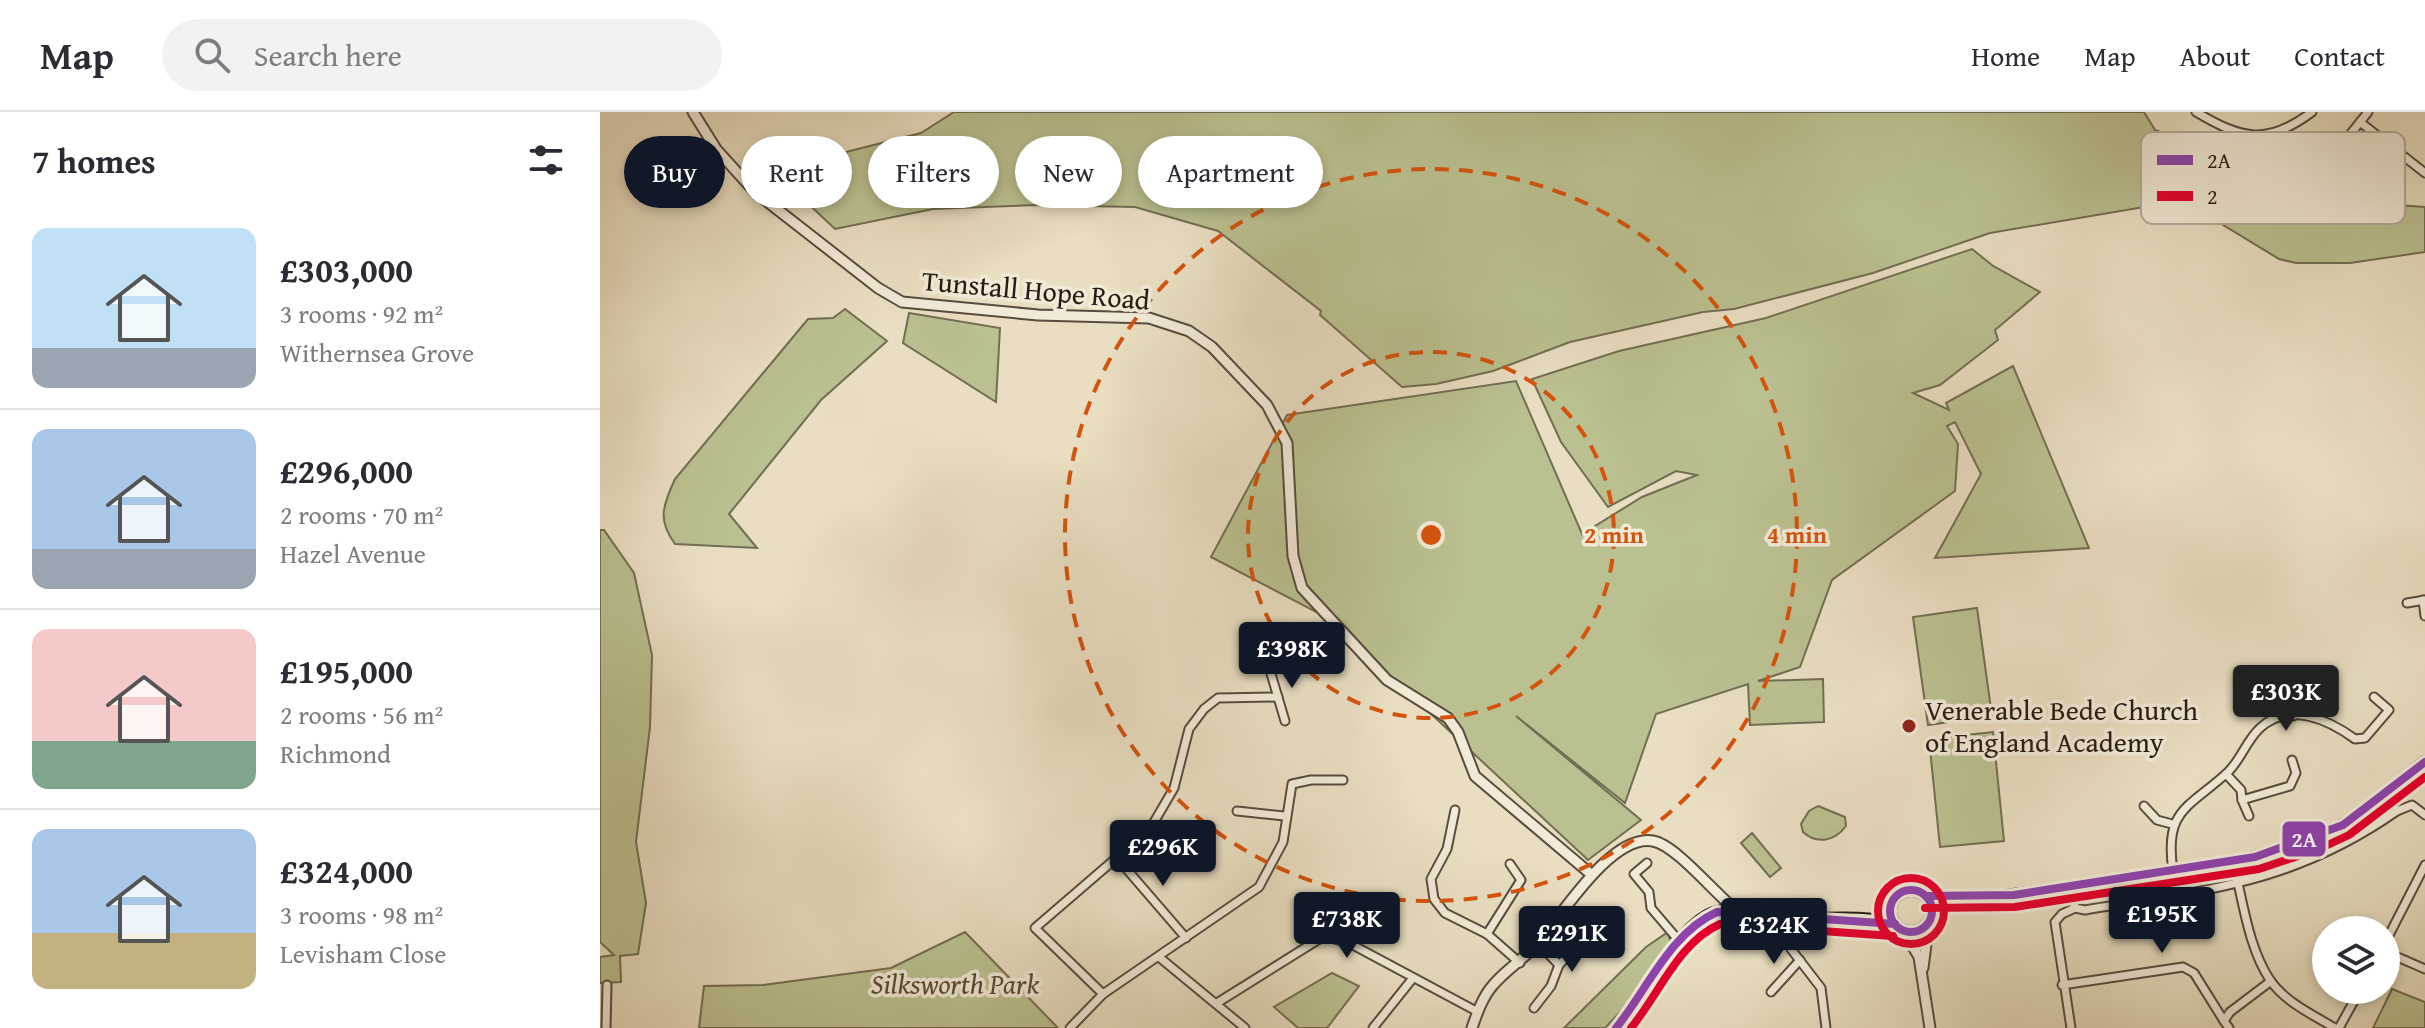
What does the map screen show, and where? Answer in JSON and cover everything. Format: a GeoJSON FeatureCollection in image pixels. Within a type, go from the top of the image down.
{"type":"FeatureCollection","features":[{"type":"Feature","properties":{"kind":"main road"},"geometry":{"type":"LineString","coordinates":[[1861,917],[1891,905],[1901,892],[1911,890],[1926,896],[1961,900],[2233,862],[2318,837],[2345,824],[2425,762]]}},
{"type":"Feature","properties":{"kind":"main road"},"geometry":{"type":"LineString","coordinates":[[1926,896],[1930,918]]}},
{"type":"Feature","properties":{"kind":"main road"},"geometry":{"type":"LineString","coordinates":[[1616,1028],[1680,942],[1698,922],[1717,912],[1736,910],[1783,918],[1861,917],[1914,931],[1961,900]]}},
{"type":"Feature","properties":{"kind":"main road"},"geometry":{"type":"LineString","coordinates":[[1891,905],[1899,927]]}},
{"type":"Feature","properties":{"kind":"street","name":"Tunstall Hope Road"},"geometry":{"type":"LineString","coordinates":[[693,112],[716,149],[755,192],[902,302],[1038,315],[1149,318],[1189,331],[1212,347],[1267,405],[1284,435],[1293,556],[1302,588],[1387,680],[1448,718],[1458,732],[1475,776],[1592,875]]}},
{"type":"Feature","properties":{"kind":"street"},"geometry":{"type":"LineString","coordinates":[[2196,112],[2244,132]]}},
{"type":"Feature","properties":{"kind":"street"},"geometry":{"type":"LineString","coordinates":[[2283,132],[2312,112]]}},
{"type":"Feature","properties":{"kind":"street"},"geometry":{"type":"LineString","coordinates":[[2352,132],[2368,112]]}},
{"type":"Feature","properties":{"kind":"street"},"geometry":{"type":"LineString","coordinates":[[2360,122],[2373,132]]}},
{"type":"Feature","properties":{"kind":"street"},"geometry":{"type":"LineString","coordinates":[[2405,157],[2425,173]]}},
{"type":"Feature","properties":{"kind":"street"},"geometry":{"type":"LineString","coordinates":[[2407,603],[2424,600],[2425,616]]}},
{"type":"Feature","properties":{"kind":"street"},"geometry":{"type":"LineString","coordinates":[[1269,667],[1285,721]]}},
{"type":"Feature","properties":{"kind":"street"},"geometry":{"type":"LineString","coordinates":[[2293,716],[2293,706],[2307,687]]}},
{"type":"Feature","properties":{"kind":"street"},"geometry":{"type":"LineString","coordinates":[[1103,994],[1035,928],[1150,829],[1174,788],[1189,729],[1204,709],[1218,698],[1278,697]]}},
{"type":"Feature","properties":{"kind":"street"},"geometry":{"type":"LineString","coordinates":[[2173,871],[2169,845],[2172,824],[2182,808],[2239,760],[2261,727],[2293,716],[2327,719],[2355,739],[2365,738],[2389,710],[2374,697]]}},
{"type":"Feature","properties":{"kind":"street"},"geometry":{"type":"LineString","coordinates":[[2242,800],[2290,786],[2296,773],[2292,760]]}},
{"type":"Feature","properties":{"kind":"street"},"geometry":{"type":"LineString","coordinates":[[2226,774],[2241,790],[2249,816]]}},
{"type":"Feature","properties":{"kind":"street"},"geometry":{"type":"LineString","coordinates":[[1070,1028],[1103,994],[1259,887],[1283,842],[1284,816],[1292,784],[1311,780],[1343,780]]}},
{"type":"Feature","properties":{"kind":"street"},"geometry":{"type":"LineString","coordinates":[[2385,795],[2397,811]]}},
{"type":"Feature","properties":{"kind":"street"},"geometry":{"type":"LineString","coordinates":[[2071,1028],[2062,985],[2055,922],[2062,914],[2075,908],[2085,910],[2239,884],[2295,868],[2329,853],[2412,805],[2425,815]]}},
{"type":"Feature","properties":{"kind":"street"},"geometry":{"type":"LineString","coordinates":[[2144,806],[2157,820],[2172,824]]}},
{"type":"Feature","properties":{"kind":"street"},"geometry":{"type":"LineString","coordinates":[[1455,810],[1447,849],[1431,879],[1434,899],[1445,913],[1487,934],[1520,963]]}},
{"type":"Feature","properties":{"kind":"street"},"geometry":{"type":"LineString","coordinates":[[1237,811],[1284,816]]}},
{"type":"Feature","properties":{"kind":"street"},"geometry":{"type":"LineString","coordinates":[[1472,1028],[1494,984],[1538,943],[1592,875],[1633,844],[1652,841],[1673,849],[1711,891],[1736,910]]}},
{"type":"Feature","properties":{"kind":"street"},"geometry":{"type":"LineString","coordinates":[[1117,858],[1186,938]]}},
{"type":"Feature","properties":{"kind":"street"},"geometry":{"type":"LineString","coordinates":[[2233,862],[2252,937],[2271,981],[2302,1009],[2337,1028],[2352,1004]]}},
{"type":"Feature","properties":{"kind":"street"},"geometry":{"type":"LineString","coordinates":[[1647,863],[1634,874],[1649,892],[1651,908],[1680,942]]}},
{"type":"Feature","properties":{"kind":"street"},"geometry":{"type":"LineString","coordinates":[[1487,934],[1521,880],[1510,864]]}},
{"type":"Feature","properties":{"kind":"street"},"geometry":{"type":"LineString","coordinates":[[2399,916],[2425,865]]}},
{"type":"Feature","properties":{"kind":"street"},"geometry":{"type":"LineString","coordinates":[[2072,886],[2075,908]]}},
{"type":"Feature","properties":{"kind":"street"},"geometry":{"type":"LineString","coordinates":[[1711,891],[1717,912]]}},
{"type":"Feature","properties":{"kind":"street"},"geometry":{"type":"LineString","coordinates":[[1534,1008],[1551,986],[1559,965],[1604,918]]}},
{"type":"Feature","properties":{"kind":"street"},"geometry":{"type":"LineString","coordinates":[[1783,918],[1787,940],[1821,988],[1826,1028]]}},
{"type":"Feature","properties":{"kind":"street"},"geometry":{"type":"LineString","coordinates":[[1922,971],[1930,918]]}},
{"type":"Feature","properties":{"kind":"street"},"geometry":{"type":"LineString","coordinates":[[1899,927],[1915,946],[1930,1028]]}},
{"type":"Feature","properties":{"kind":"street"},"geometry":{"type":"LineString","coordinates":[[1217,1003],[1324,936],[1349,943],[1478,1012]]}},
{"type":"Feature","properties":{"kind":"street"},"geometry":{"type":"LineString","coordinates":[[1538,943],[1559,965]]}},
{"type":"Feature","properties":{"kind":"street"},"geometry":{"type":"LineString","coordinates":[[1159,957],[1245,1028]]}},
{"type":"Feature","properties":{"kind":"street"},"geometry":{"type":"LineString","coordinates":[[2400,958],[2425,969]]}},
{"type":"Feature","properties":{"kind":"street"},"geometry":{"type":"LineString","coordinates":[[1771,992],[1800,960]]}},
{"type":"Feature","properties":{"kind":"street"},"geometry":{"type":"LineString","coordinates":[[2062,985],[2183,967],[2194,973],[2227,1025]]}},
{"type":"Feature","properties":{"kind":"street"},"geometry":{"type":"LineString","coordinates":[[1373,1028],[1413,978]]}},
{"type":"Feature","properties":{"kind":"street"},"geometry":{"type":"LineString","coordinates":[[2227,1025],[2230,1012],[2271,981]]}},
{"type":"Feature","properties":{"kind":"street"},"geometry":{"type":"LineString","coordinates":[[606,1028],[607,985]]}},
{"type":"Feature","properties":{"kind":"green space"},"geometry":{"type":"Polygon","coordinates":[[[954,112],[2144,112],[2155,130],[2161,132],[2141,132],[2141,208],[1990,233],[1873,273],[1734,309],[1703,312],[1570,342],[1493,371],[1436,384],[1402,387],[1320,315],[1321,311],[1218,231],[1138,208],[1323,208],[1323,136],[1138,136],[1138,208],[1122,207],[1122,136],[1015,136],[1015,206],[999,206],[999,136],[909,136],[921,133],[954,112]]]}},
{"type":"Feature","properties":{"kind":"green space"},"geometry":{"type":"Polygon","coordinates":[[[868,146],[868,208],[959,208],[933,209],[835,229],[813,208],[852,208],[852,150],[868,146]]]}},
{"type":"Feature","properties":{"kind":"green space"},"geometry":{"type":"Polygon","coordinates":[[[2405,206],[2425,207],[2425,252],[2350,263],[2296,263],[2279,259],[2221,224],[2405,224],[2405,206]]]}},
{"type":"Feature","properties":{"kind":"green space"},"geometry":{"type":"Polygon","coordinates":[[[1972,249],[1993,266],[2040,292],[1995,330],[1998,340],[1940,385],[1913,393],[1949,410],[1946,403],[2013,366],[2089,548],[1935,558],[1981,474],[1955,422],[1947,426],[1958,444],[1955,491],[1832,580],[1800,667],[1758,681],[1823,679],[1824,722],[1750,725],[1748,684],[1656,714],[1625,803],[1516,716],[1641,820],[1588,860],[1328,618],[1211,557],[1287,415],[1516,381],[1582,534],[1642,497],[1697,475],[1676,471],[1608,507],[1561,442],[1532,379],[1619,351],[1766,318],[1972,249]]]}},
{"type":"Feature","properties":{"kind":"green space"},"geometry":{"type":"Polygon","coordinates":[[[845,309],[887,341],[821,400],[729,514],[757,548],[675,544],[666,527],[664,512],[675,479],[808,319],[833,318],[845,309]]]}},
{"type":"Feature","properties":{"kind":"green space"},"geometry":{"type":"Polygon","coordinates":[[[909,313],[1000,328],[996,402],[903,343],[909,313]]]}},
{"type":"Feature","properties":{"kind":"green space"},"geometry":{"type":"Polygon","coordinates":[[[600,530],[604,530],[634,573],[652,655],[650,727],[636,842],[646,903],[638,954],[620,956],[621,982],[600,983],[600,957],[614,955],[600,942],[600,530]]]}},
{"type":"Feature","properties":{"kind":"green space"},"geometry":{"type":"Polygon","coordinates":[[[1977,608],[1992,716],[1928,725],[1913,617],[1977,608]]]}},
{"type":"Feature","properties":{"kind":"green space"},"geometry":{"type":"Polygon","coordinates":[[[1993,732],[2004,841],[1940,847],[1929,739],[1993,732]]]}},
{"type":"Feature","properties":{"kind":"green space"},"geometry":{"type":"Polygon","coordinates":[[[1818,806],[1845,817],[1846,826],[1842,831],[1826,840],[1808,836],[1801,824],[1809,811],[1818,806]]]}},
{"type":"Feature","properties":{"kind":"green space"},"geometry":{"type":"Polygon","coordinates":[[[1752,833],[1781,868],[1770,877],[1741,843],[1752,833]]]}},
{"type":"Feature","properties":{"kind":"green space","name":"Silksworth Park"},"geometry":{"type":"Polygon","coordinates":[[[965,932],[1058,1028],[699,1028],[704,986],[763,985],[891,968],[965,932]]]}},
{"type":"Feature","properties":{"kind":"green space"},"geometry":{"type":"Polygon","coordinates":[[[1668,932],[1671,944],[1625,1007],[1605,1028],[1564,1028],[1646,947],[1668,932]]]}},
{"type":"Feature","properties":{"kind":"green space"},"geometry":{"type":"Polygon","coordinates":[[[1332,973],[1359,986],[1327,1028],[1298,1028],[1274,1007],[1332,973]]]}},
{"type":"Feature","properties":{"kind":"green space"},"geometry":{"type":"Polygon","coordinates":[[[2400,992],[2425,1002],[2425,1028],[2373,1028],[2385,1004],[2400,1004],[2400,992]]]}},
{"type":"Feature","properties":{"kind":"transit line","name":"2A"},"geometry":{"type":"LineString","coordinates":[[1926,896],[2014,895],[2255,857],[2343,825],[2425,762]]}},
{"type":"Feature","properties":{"kind":"transit line","name":"2"},"geometry":{"type":"LineString","coordinates":[[1925,908],[2015,907],[2259,869],[2319,849],[2349,835],[2425,777]]}},
{"type":"Feature","properties":{"kind":"transit line","name":"2"},"geometry":{"type":"LineString","coordinates":[[1911,878],[1934,888],[1944,911],[1934,934],[1911,944],[1888,934],[1878,911],[1888,888],[1911,878]]}},
{"type":"Feature","properties":{"kind":"transit line","name":"2A"},"geometry":{"type":"LineString","coordinates":[[1911,890],[1926,896],[1932,911],[1926,926],[1911,932],[1896,926],[1890,911],[1896,896],[1911,890]]}},
{"type":"Feature","properties":{"kind":"transit line","name":"2A"},"geometry":{"type":"LineString","coordinates":[[1616,1028],[1673,948],[1700,921],[1717,912],[1895,924]]}},
{"type":"Feature","properties":{"kind":"transit line","name":"2"},"geometry":{"type":"LineString","coordinates":[[1631,1028],[1681,956],[1706,932],[1720,924],[1893,936]]}},
{"type":"Feature","properties":{"kind":"place","name":"Venerable Bede Church of England Academy"},"geometry":{"type":"Point","coordinates":[1909,726]}}]}
